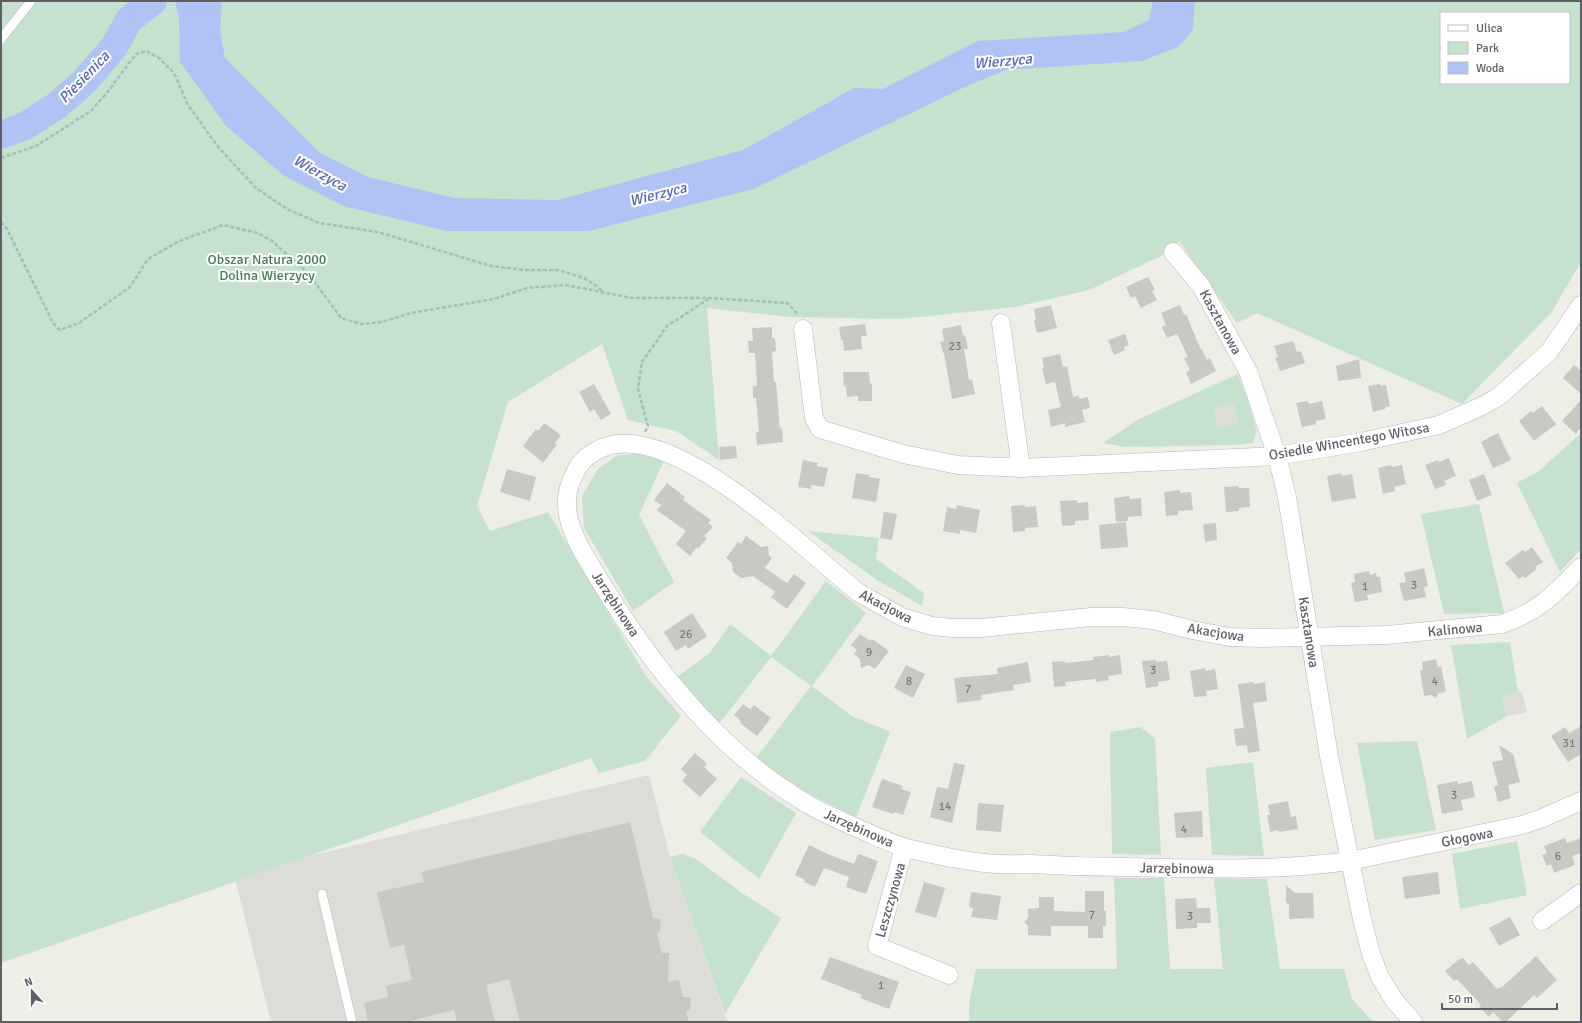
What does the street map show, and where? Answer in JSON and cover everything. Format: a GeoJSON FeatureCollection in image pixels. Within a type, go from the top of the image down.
{"type":"FeatureCollection","features":[{"type":"Feature","properties":{"kind":"street","name":"Kasztanowa"},"geometry":{"type":"LineString","coordinates":[[1173,252],[1201,286],[1248,371],[1277,456],[1287,497],[1329,756],[1362,919],[1371,954],[1380,977],[1394,1000],[1413,1022]]}},
{"type":"Feature","properties":{"kind":"street","name":"Osiedle Wincentego Witosa"},"geometry":{"type":"LineString","coordinates":[[802,329],[814,418],[820,429],[903,454],[958,465],[1021,468],[1277,456],[1361,442],[1439,425],[1482,406],[1498,397],[1549,352],[1581,305]]}},
{"type":"Feature","properties":{"kind":"street"},"geometry":{"type":"LineString","coordinates":[[1001,324],[1021,468]]}},
{"type":"Feature","properties":{"kind":"street","name":"Akacjowa"},"geometry":{"type":"LineString","coordinates":[[584,460],[596,450],[610,445],[624,443],[638,444],[676,457],[717,479],[767,517],[859,593],[902,617],[932,626],[982,628],[1091,617],[1153,620],[1192,630],[1230,637],[1263,638],[1309,636]]}},
{"type":"Feature","properties":{"kind":"street","name":"Jarzębinowa"},"geometry":{"type":"LineString","coordinates":[[584,460],[575,472],[567,492],[566,509],[572,530],[579,547],[603,587],[646,649],[673,685],[721,737],[753,766],[804,802],[838,820],[904,848],[983,863],[1068,867],[1234,869],[1350,862]]}},
{"type":"Feature","properties":{"kind":"street","name":"Kalinowa"},"geometry":{"type":"LineString","coordinates":[[1309,636],[1387,635],[1502,624],[1520,618],[1535,610],[1549,599],[1581,567]]}},
{"type":"Feature","properties":{"kind":"street","name":"Głogowa"},"geometry":{"type":"LineString","coordinates":[[1350,862],[1522,825],[1540,819],[1581,801]]}},
{"type":"Feature","properties":{"kind":"street","name":"Leszczynowa"},"geometry":{"type":"LineString","coordinates":[[904,848],[877,946],[949,975]]}},
{"type":"Feature","properties":{"kind":"street"},"geometry":{"type":"LineString","coordinates":[[1542,921],[1581,893]]}},
{"type":"Feature","properties":{"kind":"lane"},"geometry":{"type":"LineString","coordinates":[[1,40],[31,1]]}},
{"type":"Feature","properties":{"kind":"lane"},"geometry":{"type":"LineString","coordinates":[[322,894],[352,1022]]}},
{"type":"Feature","properties":{"kind":"path"},"geometry":{"type":"LineString","coordinates":[[1,158],[36,146],[91,111],[106,94],[136,54],[146,51],[159,58],[174,73],[188,105],[219,148],[256,188],[287,209],[319,224],[378,232],[491,266],[525,270],[558,270],[584,278],[604,293]]}},
{"type":"Feature","properties":{"kind":"path"},"geometry":{"type":"LineString","coordinates":[[1,222],[7,229],[53,323],[60,330],[79,322],[130,287],[148,259],[179,241],[223,225],[258,232],[272,241],[309,274],[341,318],[361,324],[382,322],[411,313],[494,299],[527,288],[566,285],[632,298],[710,298],[787,303],[799,315],[802,329]]}},
{"type":"Feature","properties":{"kind":"path"},"geometry":{"type":"LineString","coordinates":[[638,444],[648,426],[638,389],[642,362],[667,326],[710,298]]}},
{"type":"Feature","properties":{"kind":"shaded area"},"geometry":{"type":"Polygon","coordinates":[[[1234,403],[1237,424],[1217,429],[1214,408],[1234,403]]]}},
{"type":"Feature","properties":{"kind":"shaded area"},"geometry":{"type":"Polygon","coordinates":[[[1522,691],[1527,712],[1507,716],[1502,695],[1522,691]]]}},
{"type":"Feature","properties":{"kind":"shaded area"},"geometry":{"type":"Polygon","coordinates":[[[649,775],[670,857],[727,1022],[271,1022],[234,874],[649,775]]]}},
{"type":"Feature","properties":{"kind":"green space","name":"Obszar Natura 2000 Dolina Wierzycy"},"geometry":{"type":"Polygon","coordinates":[[[1,1],[1581,1],[1581,262],[1551,313],[1462,404],[1257,313],[1237,323],[1179,241],[1161,256],[1089,290],[1015,307],[901,319],[788,317],[707,308],[719,460],[676,431],[628,420],[602,344],[508,402],[477,506],[490,531],[548,512],[646,676],[681,716],[645,761],[599,773],[591,758],[1,963],[1,1]]]}},
{"type":"Feature","properties":{"kind":"green space"},"geometry":{"type":"Polygon","coordinates":[[[1238,374],[1257,431],[1253,443],[1236,445],[1125,447],[1103,443],[1139,419],[1238,374]],[[1234,403],[1214,408],[1217,429],[1237,424],[1234,403]]]}},
{"type":"Feature","properties":{"kind":"green space"},"geometry":{"type":"Polygon","coordinates":[[[1581,433],[1581,549],[1560,572],[1517,483],[1539,471],[1581,433]]]}},
{"type":"Feature","properties":{"kind":"green space"},"geometry":{"type":"Polygon","coordinates":[[[643,453],[664,461],[639,515],[674,582],[633,611],[584,528],[582,496],[598,469],[618,455],[643,453]]]}},
{"type":"Feature","properties":{"kind":"green space"},"geometry":{"type":"Polygon","coordinates":[[[1479,504],[1504,613],[1444,614],[1421,514],[1479,504]]]}},
{"type":"Feature","properties":{"kind":"green space"},"geometry":{"type":"Polygon","coordinates":[[[808,531],[879,538],[876,559],[924,593],[922,606],[877,580],[808,531]]]}},
{"type":"Feature","properties":{"kind":"green space"},"geometry":{"type":"Polygon","coordinates":[[[826,581],[866,613],[812,686],[852,716],[890,732],[856,817],[806,792],[755,759],[811,686],[771,657],[718,725],[677,677],[710,653],[730,624],[771,656],[826,581]]]}},
{"type":"Feature","properties":{"kind":"green space"},"geometry":{"type":"Polygon","coordinates":[[[1510,642],[1518,692],[1502,696],[1507,716],[1467,739],[1451,645],[1510,642]]]}},
{"type":"Feature","properties":{"kind":"green space"},"geometry":{"type":"Polygon","coordinates":[[[1140,727],[1155,738],[1161,855],[1112,854],[1110,732],[1140,727]]]}},
{"type":"Feature","properties":{"kind":"green space"},"geometry":{"type":"Polygon","coordinates":[[[1417,741],[1436,830],[1375,840],[1357,743],[1417,741]]]}},
{"type":"Feature","properties":{"kind":"green space"},"geometry":{"type":"Polygon","coordinates":[[[1253,762],[1264,856],[1212,855],[1206,768],[1253,762]]]}},
{"type":"Feature","properties":{"kind":"green space"},"geometry":{"type":"Polygon","coordinates":[[[741,777],[796,813],[759,879],[700,832],[741,777]]]}},
{"type":"Feature","properties":{"kind":"green space"},"geometry":{"type":"Polygon","coordinates":[[[1517,841],[1527,895],[1460,909],[1452,854],[1517,841]]]}},
{"type":"Feature","properties":{"kind":"green space"},"geometry":{"type":"Polygon","coordinates":[[[683,854],[696,859],[742,893],[781,918],[725,1014],[670,857],[683,854]]]}},
{"type":"Feature","properties":{"kind":"green space"},"geometry":{"type":"Polygon","coordinates":[[[1114,878],[1164,878],[1170,969],[1223,969],[1214,878],[1267,879],[1280,969],[1344,969],[1352,999],[1373,1022],[969,1022],[969,1004],[976,969],[1117,969],[1114,878]]]}},
{"type":"Feature","properties":{"kind":"water","name":"Wierzyca"},"geometry":{"type":"Polygon","coordinates":[[[175,1],[222,1],[220,31],[225,58],[320,153],[368,177],[454,198],[558,200],[743,150],[854,88],[883,89],[978,41],[1124,32],[1149,20],[1153,1],[1195,1],[1193,30],[1178,47],[1142,61],[1006,70],[969,85],[753,189],[589,231],[447,231],[343,206],[283,175],[226,126],[180,62],[179,19],[175,1]]]}},
{"type":"Feature","properties":{"kind":"building"},"geometry":{"type":"Polygon","coordinates":[[[1148,277],[1155,290],[1152,291],[1157,300],[1141,308],[1135,296],[1131,298],[1126,287],[1148,277]]]}},
{"type":"Feature","properties":{"kind":"building"},"geometry":{"type":"Polygon","coordinates":[[[1051,305],[1057,328],[1037,333],[1034,321],[1036,320],[1034,309],[1051,305]]]}},
{"type":"Feature","properties":{"kind":"building"},"geometry":{"type":"Polygon","coordinates":[[[1180,305],[1184,315],[1186,314],[1201,350],[1207,360],[1210,358],[1216,371],[1191,384],[1186,372],[1190,370],[1184,358],[1188,357],[1177,334],[1167,338],[1162,327],[1166,325],[1161,313],[1180,305]]]}},
{"type":"Feature","properties":{"kind":"building"},"geometry":{"type":"Polygon","coordinates":[[[865,324],[867,336],[861,336],[862,349],[844,351],[843,340],[841,340],[839,327],[865,324]]]}},
{"type":"Feature","properties":{"kind":"building"},"geometry":{"type":"Polygon","coordinates":[[[961,325],[968,349],[964,349],[969,380],[972,379],[975,394],[952,399],[944,353],[940,342],[944,341],[942,329],[961,325]]]}},
{"type":"Feature","properties":{"kind":"building"},"geometry":{"type":"Polygon","coordinates":[[[772,327],[772,338],[775,338],[776,351],[772,352],[774,382],[776,382],[780,429],[782,428],[783,442],[757,445],[756,432],[759,432],[756,398],[753,398],[753,386],[757,386],[755,353],[749,353],[748,341],[753,341],[752,328],[772,327]]]}},
{"type":"Feature","properties":{"kind":"building"},"geometry":{"type":"Polygon","coordinates":[[[1125,334],[1129,345],[1124,347],[1125,350],[1114,355],[1108,340],[1125,334]]]}},
{"type":"Feature","properties":{"kind":"building"},"geometry":{"type":"Polygon","coordinates":[[[1293,341],[1297,352],[1301,351],[1305,363],[1280,371],[1275,358],[1278,357],[1274,346],[1293,341]]]}},
{"type":"Feature","properties":{"kind":"building"},"geometry":{"type":"Polygon","coordinates":[[[1060,354],[1063,367],[1067,366],[1073,397],[1079,396],[1079,399],[1088,397],[1090,408],[1082,410],[1085,422],[1065,427],[1065,423],[1051,427],[1048,410],[1061,407],[1055,382],[1046,384],[1042,368],[1044,368],[1042,358],[1060,354]]]}},
{"type":"Feature","properties":{"kind":"building"},"geometry":{"type":"Polygon","coordinates":[[[1359,359],[1361,378],[1338,381],[1336,366],[1359,359]]]}},
{"type":"Feature","properties":{"kind":"building"},"geometry":{"type":"Polygon","coordinates":[[[1574,365],[1581,371],[1581,394],[1563,378],[1574,365]]]}},
{"type":"Feature","properties":{"kind":"building"},"geometry":{"type":"Polygon","coordinates":[[[843,372],[869,372],[870,384],[872,383],[872,401],[858,401],[858,396],[847,397],[846,386],[844,387],[843,372]]]}},
{"type":"Feature","properties":{"kind":"building"},"geometry":{"type":"Polygon","coordinates":[[[594,384],[611,414],[601,420],[594,409],[590,412],[579,392],[594,384]]]}},
{"type":"Feature","properties":{"kind":"building"},"geometry":{"type":"Polygon","coordinates":[[[1380,384],[1381,386],[1386,385],[1390,406],[1373,412],[1368,386],[1380,384]]]}},
{"type":"Feature","properties":{"kind":"building"},"geometry":{"type":"Polygon","coordinates":[[[1581,400],[1581,427],[1576,434],[1562,421],[1581,400]]]}},
{"type":"Feature","properties":{"kind":"building"},"geometry":{"type":"Polygon","coordinates":[[[1308,401],[1309,404],[1322,401],[1326,419],[1316,421],[1316,424],[1302,427],[1296,403],[1308,401]]]}},
{"type":"Feature","properties":{"kind":"building"},"geometry":{"type":"Polygon","coordinates":[[[1542,406],[1556,424],[1534,441],[1519,421],[1531,411],[1533,413],[1542,406]]]}},
{"type":"Feature","properties":{"kind":"building"},"geometry":{"type":"Polygon","coordinates":[[[544,423],[561,435],[555,443],[557,444],[543,463],[523,446],[536,429],[538,431],[544,423]]]}},
{"type":"Feature","properties":{"kind":"building"},"geometry":{"type":"Polygon","coordinates":[[[1498,433],[1511,460],[1493,468],[1481,442],[1498,433]]]}},
{"type":"Feature","properties":{"kind":"building"},"geometry":{"type":"Polygon","coordinates":[[[736,446],[737,458],[720,460],[719,447],[736,446]]]}},
{"type":"Feature","properties":{"kind":"building"},"geometry":{"type":"Polygon","coordinates":[[[1449,458],[1456,476],[1444,481],[1446,485],[1435,489],[1425,465],[1449,458]]]}},
{"type":"Feature","properties":{"kind":"building"},"geometry":{"type":"Polygon","coordinates":[[[803,460],[818,463],[817,466],[828,468],[824,487],[811,485],[811,489],[798,487],[803,460]]]}},
{"type":"Feature","properties":{"kind":"building"},"geometry":{"type":"Polygon","coordinates":[[[1391,465],[1392,467],[1402,465],[1406,484],[1394,487],[1395,491],[1383,494],[1378,468],[1391,465]]]}},
{"type":"Feature","properties":{"kind":"building"},"geometry":{"type":"Polygon","coordinates":[[[507,469],[536,477],[530,501],[500,492],[507,469]]]}},
{"type":"Feature","properties":{"kind":"building"},"geometry":{"type":"Polygon","coordinates":[[[856,473],[869,475],[869,477],[880,479],[876,502],[852,498],[856,473]]]}},
{"type":"Feature","properties":{"kind":"building"},"geometry":{"type":"Polygon","coordinates":[[[1341,473],[1341,476],[1352,474],[1356,498],[1332,502],[1327,476],[1341,473]]]}},
{"type":"Feature","properties":{"kind":"building"},"geometry":{"type":"Polygon","coordinates":[[[1484,474],[1492,495],[1477,501],[1469,480],[1484,474]]]}},
{"type":"Feature","properties":{"kind":"building"},"geometry":{"type":"Polygon","coordinates":[[[667,483],[685,497],[683,500],[711,520],[708,523],[713,527],[704,536],[707,538],[690,556],[676,544],[686,531],[657,510],[661,505],[654,500],[667,483]]]}},
{"type":"Feature","properties":{"kind":"building"},"geometry":{"type":"Polygon","coordinates":[[[1239,486],[1239,488],[1249,488],[1250,507],[1239,508],[1239,511],[1226,512],[1224,487],[1239,486]]]}},
{"type":"Feature","properties":{"kind":"building"},"geometry":{"type":"Polygon","coordinates":[[[1180,490],[1180,493],[1191,492],[1193,510],[1178,511],[1178,515],[1166,516],[1164,492],[1180,490]]]}},
{"type":"Feature","properties":{"kind":"building"},"geometry":{"type":"Polygon","coordinates":[[[1129,496],[1130,499],[1141,498],[1142,516],[1128,517],[1128,521],[1116,522],[1114,498],[1129,496]]]}},
{"type":"Feature","properties":{"kind":"building"},"geometry":{"type":"Polygon","coordinates":[[[1077,500],[1077,503],[1088,502],[1089,520],[1075,521],[1075,525],[1062,526],[1060,501],[1077,500]]]}},
{"type":"Feature","properties":{"kind":"building"},"geometry":{"type":"Polygon","coordinates":[[[957,505],[980,510],[976,533],[960,530],[960,534],[943,531],[947,507],[956,509],[957,505]]]}},
{"type":"Feature","properties":{"kind":"building"},"geometry":{"type":"Polygon","coordinates":[[[1025,505],[1025,507],[1036,506],[1038,527],[1025,528],[1025,531],[1013,532],[1011,506],[1025,505]]]}},
{"type":"Feature","properties":{"kind":"building"},"geometry":{"type":"Polygon","coordinates":[[[884,512],[897,514],[892,540],[880,538],[884,512]]]}},
{"type":"Feature","properties":{"kind":"building"},"geometry":{"type":"Polygon","coordinates":[[[1126,522],[1128,547],[1101,549],[1099,525],[1126,522]]]}},
{"type":"Feature","properties":{"kind":"building"},"geometry":{"type":"Polygon","coordinates":[[[1216,523],[1217,540],[1205,542],[1203,524],[1216,523]]]}},
{"type":"Feature","properties":{"kind":"building"},"geometry":{"type":"Polygon","coordinates":[[[746,536],[761,547],[768,546],[769,556],[772,558],[765,568],[787,583],[794,574],[806,583],[787,609],[771,597],[775,592],[753,576],[741,578],[733,572],[732,563],[726,558],[738,542],[741,544],[746,536]]]}},
{"type":"Feature","properties":{"kind":"building"},"geometry":{"type":"Polygon","coordinates":[[[1532,547],[1543,562],[1535,567],[1537,569],[1525,578],[1523,576],[1519,579],[1505,563],[1523,550],[1525,552],[1532,547]]]}},
{"type":"Feature","properties":{"kind":"building"},"geometry":{"type":"Polygon","coordinates":[[[1424,568],[1428,586],[1424,587],[1426,597],[1404,601],[1399,583],[1406,582],[1404,573],[1424,568]]]}},
{"type":"Feature","properties":{"kind":"building"},"geometry":{"type":"Polygon","coordinates":[[[1369,571],[1370,575],[1376,573],[1377,577],[1380,577],[1382,592],[1367,595],[1368,600],[1355,602],[1351,583],[1355,582],[1354,574],[1369,571]]]}},
{"type":"Feature","properties":{"kind":"building"},"geometry":{"type":"Polygon","coordinates":[[[692,613],[707,636],[688,649],[686,645],[676,651],[664,632],[692,613]]]}},
{"type":"Feature","properties":{"kind":"building"},"geometry":{"type":"Polygon","coordinates":[[[860,634],[870,641],[872,639],[889,651],[875,669],[868,665],[861,668],[860,659],[854,654],[857,650],[851,645],[860,634]]]}},
{"type":"Feature","properties":{"kind":"building"},"geometry":{"type":"Polygon","coordinates":[[[1109,655],[1109,657],[1120,655],[1122,674],[1108,676],[1109,680],[1096,682],[1096,679],[1065,682],[1066,686],[1054,687],[1052,662],[1064,661],[1065,663],[1093,660],[1093,657],[1109,655]]]}},
{"type":"Feature","properties":{"kind":"building"},"geometry":{"type":"Polygon","coordinates":[[[1436,659],[1438,667],[1441,666],[1446,692],[1439,693],[1436,698],[1431,695],[1424,696],[1420,670],[1423,670],[1422,662],[1436,659]]]}},
{"type":"Feature","properties":{"kind":"building"},"geometry":{"type":"Polygon","coordinates":[[[1156,660],[1156,662],[1167,661],[1170,680],[1158,682],[1159,686],[1146,688],[1142,661],[1156,660]]]}},
{"type":"Feature","properties":{"kind":"building"},"geometry":{"type":"Polygon","coordinates":[[[1028,662],[1031,682],[1013,685],[1014,690],[981,695],[982,700],[957,703],[954,678],[998,674],[997,668],[1028,662]]]}},
{"type":"Feature","properties":{"kind":"building"},"geometry":{"type":"Polygon","coordinates":[[[906,665],[925,674],[913,698],[894,688],[906,665]]]}},
{"type":"Feature","properties":{"kind":"building"},"geometry":{"type":"Polygon","coordinates":[[[1205,668],[1205,671],[1215,669],[1218,689],[1206,691],[1207,696],[1194,697],[1190,671],[1205,668]]]}},
{"type":"Feature","properties":{"kind":"building"},"geometry":{"type":"Polygon","coordinates":[[[1253,682],[1254,684],[1265,682],[1267,701],[1253,703],[1260,751],[1248,753],[1247,745],[1236,746],[1234,729],[1244,728],[1238,684],[1253,682]]]}},
{"type":"Feature","properties":{"kind":"building"},"geometry":{"type":"Polygon","coordinates":[[[743,704],[750,709],[754,705],[771,718],[757,736],[740,723],[741,721],[734,715],[743,704]]]}},
{"type":"Feature","properties":{"kind":"building"},"geometry":{"type":"Polygon","coordinates":[[[1581,726],[1581,754],[1568,762],[1551,736],[1565,727],[1569,733],[1581,726]]]}},
{"type":"Feature","properties":{"kind":"building"},"geometry":{"type":"Polygon","coordinates":[[[1499,745],[1513,754],[1520,782],[1508,785],[1511,798],[1498,802],[1494,787],[1498,785],[1492,762],[1503,760],[1499,745]]]}},
{"type":"Feature","properties":{"kind":"building"},"geometry":{"type":"Polygon","coordinates":[[[695,753],[707,764],[704,767],[717,779],[700,797],[682,781],[687,775],[681,769],[695,753]]]}},
{"type":"Feature","properties":{"kind":"building"},"geometry":{"type":"Polygon","coordinates":[[[954,763],[965,765],[952,823],[930,817],[937,787],[948,789],[954,763]]]}},
{"type":"Feature","properties":{"kind":"building"},"geometry":{"type":"Polygon","coordinates":[[[882,779],[903,786],[901,789],[911,792],[903,815],[894,812],[893,814],[872,807],[882,779]]]}},
{"type":"Feature","properties":{"kind":"building"},"geometry":{"type":"Polygon","coordinates":[[[1457,781],[1458,784],[1472,781],[1475,797],[1461,800],[1463,810],[1442,814],[1437,785],[1457,781]]]}},
{"type":"Feature","properties":{"kind":"building"},"geometry":{"type":"Polygon","coordinates":[[[1288,801],[1291,817],[1296,816],[1298,829],[1270,832],[1267,815],[1270,815],[1268,805],[1288,801]]]}},
{"type":"Feature","properties":{"kind":"building"},"geometry":{"type":"Polygon","coordinates":[[[978,803],[1004,805],[1001,832],[976,830],[978,803]]]}},
{"type":"Feature","properties":{"kind":"building"},"geometry":{"type":"Polygon","coordinates":[[[1202,811],[1203,837],[1176,838],[1174,813],[1202,811]]]}},
{"type":"Feature","properties":{"kind":"building"},"geometry":{"type":"Polygon","coordinates":[[[630,822],[653,918],[661,919],[660,931],[657,933],[662,953],[669,953],[668,982],[679,980],[683,997],[691,997],[690,1009],[686,1012],[689,1022],[520,1022],[509,979],[486,985],[495,1022],[457,1022],[454,1010],[407,1022],[368,1022],[364,1003],[388,997],[386,986],[412,980],[404,945],[390,948],[377,892],[424,882],[421,872],[630,822]]]}},
{"type":"Feature","properties":{"kind":"building"},"geometry":{"type":"Polygon","coordinates":[[[1565,838],[1567,843],[1581,838],[1581,853],[1572,856],[1575,865],[1554,873],[1551,864],[1547,866],[1542,855],[1547,853],[1544,846],[1565,838]]]}},
{"type":"Feature","properties":{"kind":"building"},"geometry":{"type":"Polygon","coordinates":[[[809,845],[854,864],[858,854],[878,861],[866,894],[846,887],[849,877],[824,868],[815,887],[804,882],[805,880],[795,875],[809,845]]]}},
{"type":"Feature","properties":{"kind":"building"},"geometry":{"type":"Polygon","coordinates":[[[1438,872],[1440,894],[1405,899],[1402,877],[1438,872]]]}},
{"type":"Feature","properties":{"kind":"building"},"geometry":{"type":"Polygon","coordinates":[[[924,882],[945,888],[936,918],[915,912],[924,882]]]}},
{"type":"Feature","properties":{"kind":"building"},"geometry":{"type":"Polygon","coordinates":[[[1286,885],[1295,893],[1313,893],[1314,918],[1289,919],[1289,905],[1286,902],[1286,885]]]}},
{"type":"Feature","properties":{"kind":"building"},"geometry":{"type":"Polygon","coordinates":[[[1085,891],[1104,891],[1106,926],[1103,926],[1103,938],[1088,938],[1088,926],[1051,926],[1051,936],[1028,935],[1028,926],[1024,922],[1028,918],[1028,909],[1039,908],[1039,897],[1054,897],[1054,911],[1085,912],[1085,891]]]}},
{"type":"Feature","properties":{"kind":"building"},"geometry":{"type":"Polygon","coordinates":[[[971,892],[1001,896],[997,920],[971,917],[973,908],[969,907],[971,892]]]}},
{"type":"Feature","properties":{"kind":"building"},"geometry":{"type":"Polygon","coordinates":[[[1196,898],[1197,908],[1210,908],[1211,923],[1197,923],[1197,928],[1176,929],[1175,899],[1196,898]]]}},
{"type":"Feature","properties":{"kind":"building"},"geometry":{"type":"Polygon","coordinates":[[[1510,917],[1520,935],[1499,946],[1489,928],[1510,917]]]}},
{"type":"Feature","properties":{"kind":"building"},"geometry":{"type":"Polygon","coordinates":[[[1536,956],[1557,980],[1537,998],[1534,995],[1506,1022],[1503,1022],[1493,1012],[1489,1017],[1479,1006],[1481,1005],[1457,979],[1454,981],[1445,971],[1458,960],[1463,958],[1469,965],[1473,962],[1497,989],[1500,987],[1501,988],[1536,956]]]}},
{"type":"Feature","properties":{"kind":"building"},"geometry":{"type":"Polygon","coordinates":[[[830,957],[899,982],[889,1009],[860,998],[862,995],[821,979],[830,957]]]}},
{"type":"Feature","properties":{"kind":"waterway","name":"Piesienica"},"geometry":{"type":"LineString","coordinates":[[1,135],[25,126],[56,106],[83,83],[114,47],[129,20],[153,1]]}}]}
